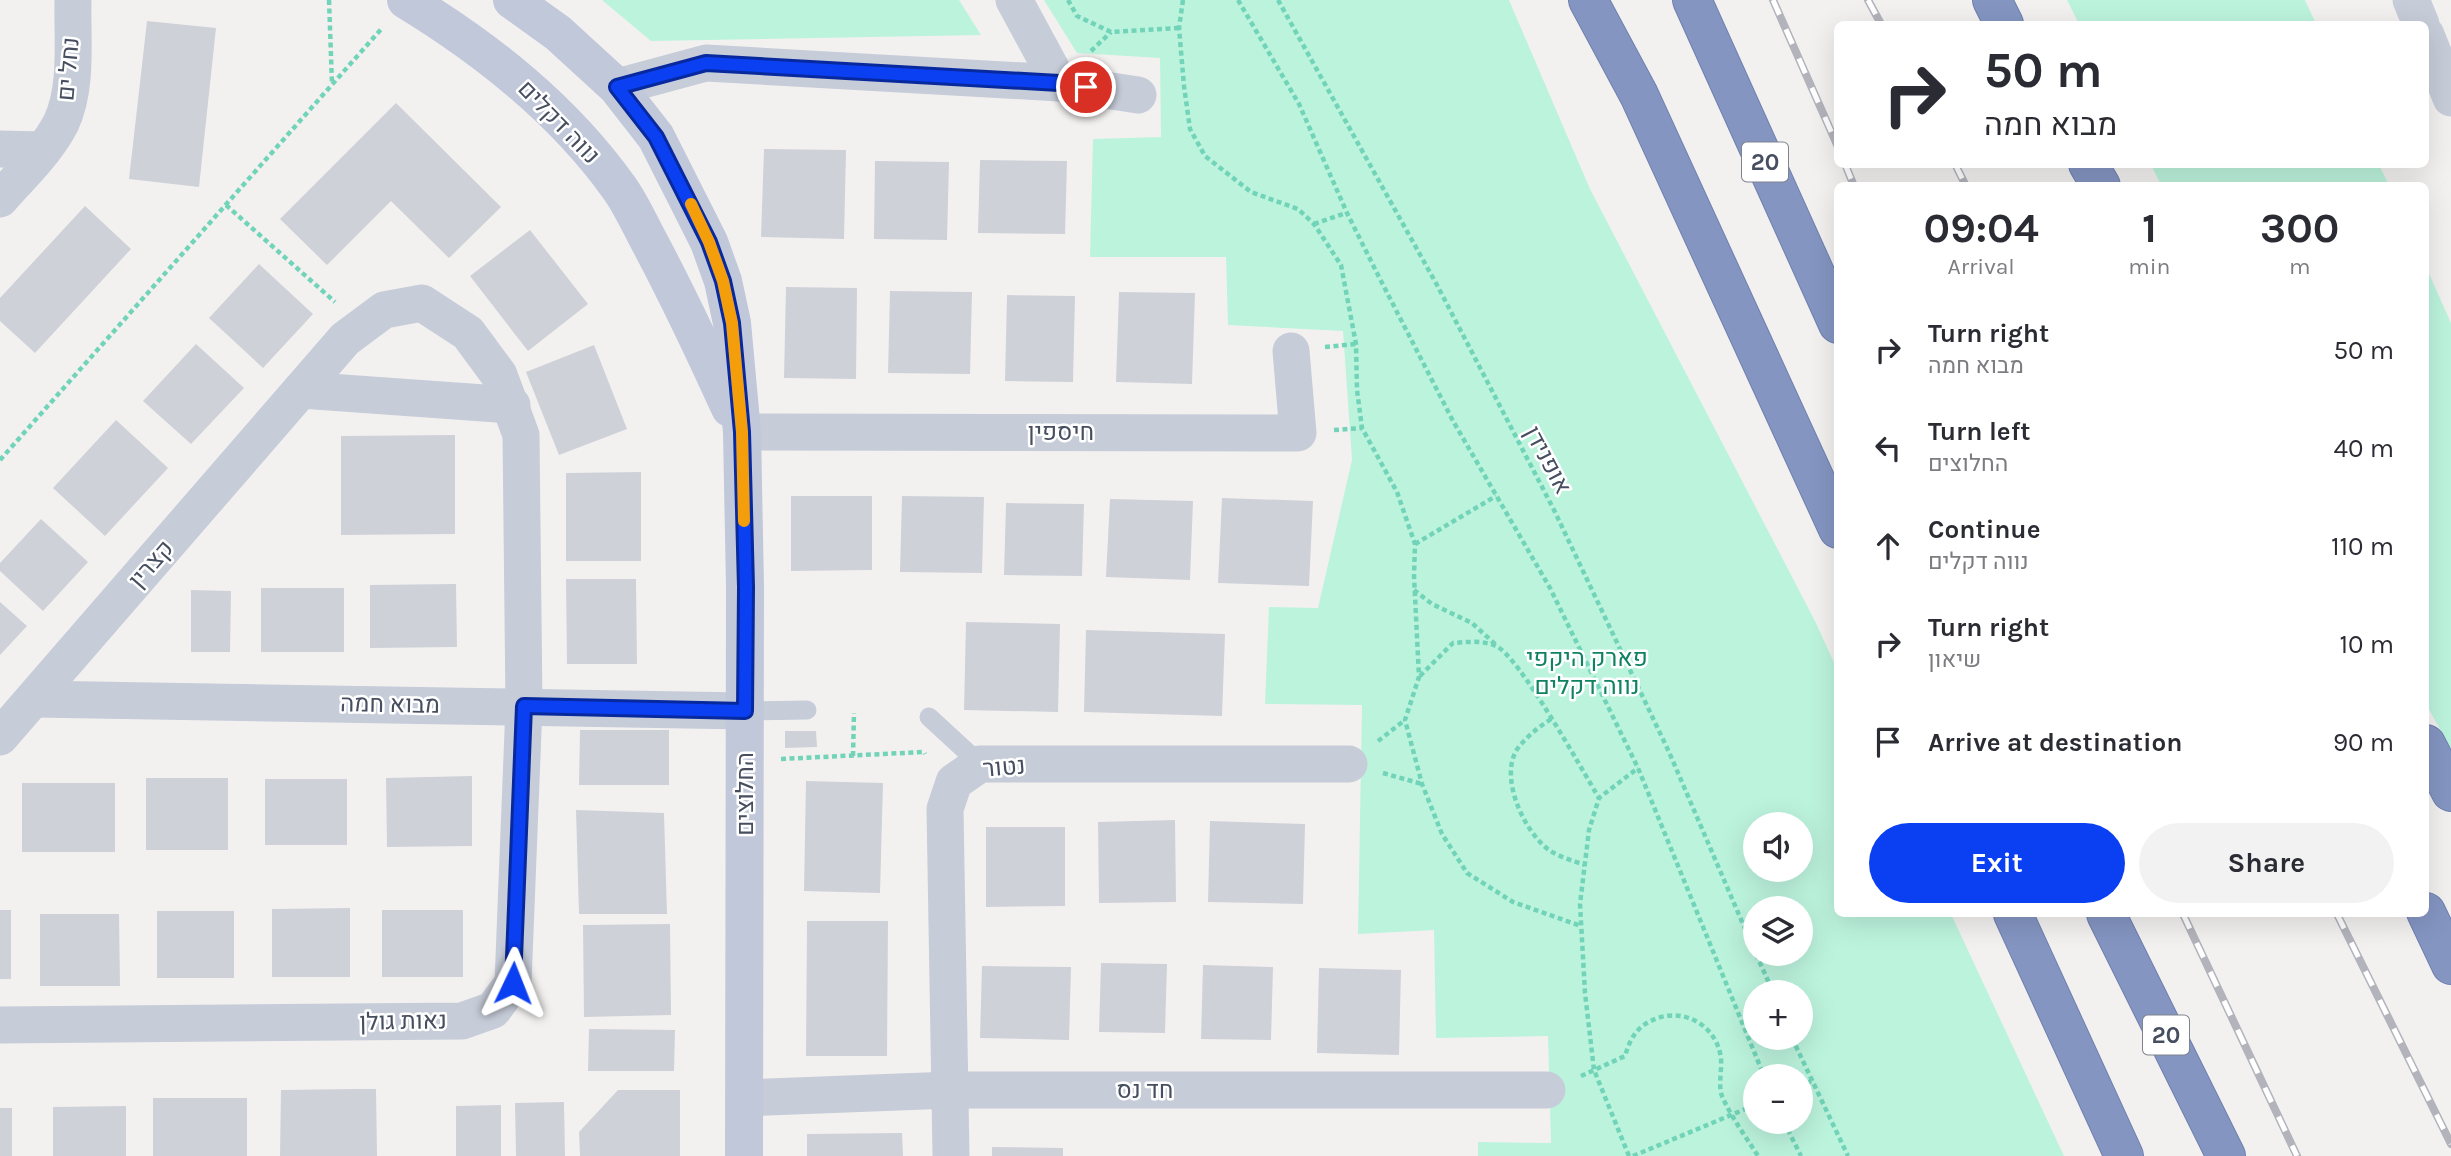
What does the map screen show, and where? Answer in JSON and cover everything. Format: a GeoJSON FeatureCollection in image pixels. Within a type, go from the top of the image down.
{"type":"FeatureCollection","features":[{"type":"Feature","properties":{"kind":"highway"},"geometry":{"type":"LineString","coordinates":[[1588,0],[1639,95],[1834,520]]}},
{"type":"Feature","properties":{"kind":"highway"},"geometry":{"type":"LineString","coordinates":[[1604,0],[1639,95]]}},
{"type":"Feature","properties":{"kind":"highway","name":"20"},"geometry":{"type":"LineString","coordinates":[[1692,0],[1834,315]]}},
{"type":"Feature","properties":{"kind":"highway"},"geometry":{"type":"LineString","coordinates":[[2429,750],[2451,792]]}},
{"type":"Feature","properties":{"kind":"highway"},"geometry":{"type":"LineString","coordinates":[[2014,917],[2124,1156]]}},
{"type":"Feature","properties":{"kind":"highway","name":"20"},"geometry":{"type":"LineString","coordinates":[[2107,917],[2226,1156]]}},
{"type":"Feature","properties":{"kind":"highway"},"geometry":{"type":"LineString","coordinates":[[2428,917],[2451,965]]}},
{"type":"Feature","properties":{"kind":"street","name":"נחל ים"},"geometry":{"type":"LineString","coordinates":[[0,199],[43,150],[61,122],[71,90],[73,0]]}},
{"type":"Feature","properties":{"kind":"street","name":"נווה דקלים"},"geometry":{"type":"LineString","coordinates":[[407,0],[502,66],[539,96],[573,130],[621,191],[671,283]]}},
{"type":"Feature","properties":{"kind":"street"},"geometry":{"type":"LineString","coordinates":[[512,0],[558,33],[617,87],[706,63],[1059,83],[1138,95]]}},
{"type":"Feature","properties":{"kind":"street"},"geometry":{"type":"LineString","coordinates":[[1014,0],[1059,83]]}},
{"type":"Feature","properties":{"kind":"street"},"geometry":{"type":"LineString","coordinates":[[2411,0],[2420,21]]}},
{"type":"Feature","properties":{"kind":"street"},"geometry":{"type":"LineString","coordinates":[[2429,43],[2451,98]]}},
{"type":"Feature","properties":{"kind":"street","name":"החלוצים"},"geometry":{"type":"LineString","coordinates":[[617,87],[656,137],[709,242],[723,281],[732,323],[742,432],[746,587],[744,1156]]}},
{"type":"Feature","properties":{"kind":"street"},"geometry":{"type":"LineString","coordinates":[[0,149],[43,150]]}},
{"type":"Feature","properties":{"kind":"street","name":"החלוצים"},"geometry":{"type":"LineString","coordinates":[[671,283],[742,432]]}},
{"type":"Feature","properties":{"kind":"street","name":"קצרין"},"geometry":{"type":"LineString","coordinates":[[0,737],[345,339],[384,310],[422,303],[468,333],[499,375],[521,435],[524,706]]}},
{"type":"Feature","properties":{"kind":"street","name":"חיספין"},"geometry":{"type":"LineString","coordinates":[[742,432],[1298,433],[1291,351]]}},
{"type":"Feature","properties":{"kind":"street"},"geometry":{"type":"LineString","coordinates":[[300,390],[512,405]]}},
{"type":"Feature","properties":{"kind":"street","name":"מבוא חמה"},"geometry":{"type":"LineString","coordinates":[[34,699],[745,711]]}},
{"type":"Feature","properties":{"kind":"street","name":"נאות גולן"},"geometry":{"type":"LineString","coordinates":[[0,1025],[462,1021],[493,1010],[513,983],[524,706]]}},
{"type":"Feature","properties":{"kind":"street","name":"נטור"},"geometry":{"type":"LineString","coordinates":[[951,1156],[945,809],[967,773],[1349,764]]}},
{"type":"Feature","properties":{"kind":"street","name":"חד נס"},"geometry":{"type":"LineString","coordinates":[[744,1098],[951,1090],[1547,1090]]}},
{"type":"Feature","properties":{"kind":"lane"},"geometry":{"type":"LineString","coordinates":[[745,711],[807,710]]}},
{"type":"Feature","properties":{"kind":"lane"},"geometry":{"type":"LineString","coordinates":[[929,717],[967,773]]}},
{"type":"Feature","properties":{"kind":"path"},"geometry":{"type":"LineString","coordinates":[[329,0],[332,85]]}},
{"type":"Feature","properties":{"kind":"path"},"geometry":{"type":"LineString","coordinates":[[0,460],[407,0]]}},
{"type":"Feature","properties":{"kind":"path"},"geometry":{"type":"LineString","coordinates":[[1068,0],[1077,16],[1111,32],[1179,28]]}},
{"type":"Feature","properties":{"kind":"path"},"geometry":{"type":"LineString","coordinates":[[1183,0],[1179,28],[1190,128],[1205,156],[1251,192],[1298,209],[1314,224],[1341,265],[1356,344],[1357,390],[1362,428],[1397,492],[1415,544],[1414,590],[1419,677],[1405,720],[1427,797],[1442,834],[1467,873],[1513,902],[1581,926]]}},
{"type":"Feature","properties":{"kind":"path"},"geometry":{"type":"LineString","coordinates":[[1238,0],[1299,104],[1347,213],[1453,421],[1550,588],[1639,768],[1759,1064]]}},
{"type":"Feature","properties":{"kind":"path","name":"אופנידן"},"geometry":{"type":"LineString","coordinates":[[1278,0],[1437,285],[1554,510],[1669,752],[1743,923]]}},
{"type":"Feature","properties":{"kind":"path"},"geometry":{"type":"LineString","coordinates":[[226,205],[362,326]]}},
{"type":"Feature","properties":{"kind":"path"},"geometry":{"type":"LineString","coordinates":[[1314,224],[1347,213]]}},
{"type":"Feature","properties":{"kind":"path"},"geometry":{"type":"LineString","coordinates":[[1415,544],[1496,496]]}},
{"type":"Feature","properties":{"kind":"path"},"geometry":{"type":"LineString","coordinates":[[1414,590],[1432,604],[1472,623],[1499,647],[1525,678],[1599,798]]}},
{"type":"Feature","properties":{"kind":"path"},"geometry":{"type":"LineString","coordinates":[[1419,677],[1452,643],[1484,642],[1499,647]]}},
{"type":"Feature","properties":{"kind":"path"},"geometry":{"type":"LineString","coordinates":[[853,756],[854,713]]}},
{"type":"Feature","properties":{"kind":"path"},"geometry":{"type":"LineString","coordinates":[[1551,719],[1535,730],[1517,750],[1511,779],[1528,827],[1550,851],[1585,865]]}},
{"type":"Feature","properties":{"kind":"path"},"geometry":{"type":"LineString","coordinates":[[745,761],[923,752],[967,773]]}},
{"type":"Feature","properties":{"kind":"path"},"geometry":{"type":"LineString","coordinates":[[1639,768],[1599,798],[1589,830],[1580,904],[1585,993],[1594,1070],[1631,1156],[1743,1110]]}},
{"type":"Feature","properties":{"kind":"path"},"geometry":{"type":"LineString","coordinates":[[1547,1090],[1625,1056],[1631,1037],[1645,1023],[1668,1015],[1684,1016],[1702,1023],[1713,1037],[1721,1055],[1720,1093],[1758,1156]]}},
{"type":"Feature","properties":{"kind":"path"},"geometry":{"type":"LineString","coordinates":[[1813,1086],[1848,1156]]}},
{"type":"Feature","properties":{"kind":"path"},"geometry":{"type":"LineString","coordinates":[[1790,1134],[1801,1156]]}},
{"type":"Feature","properties":{"kind":"green space"},"geometry":{"type":"Polygon","coordinates":[[[602,0],[959,0],[981,35],[651,41],[602,0]]]}},
{"type":"Feature","properties":{"kind":"green space","name":"פארק היקפי נווה דקלים"},"geometry":{"type":"Polygon","coordinates":[[[1044,0],[1509,0],[1590,189],[1815,621],[1834,662],[1834,917],[1952,917],[2064,1156],[1478,1156],[1478,1142],[1551,1143],[1548,1036],[1436,1038],[1434,930],[1358,934],[1362,705],[1265,704],[1269,607],[1318,608],[1352,460],[1343,331],[1228,325],[1226,257],[1090,257],[1093,139],[1161,137],[1160,58],[1077,53],[1044,0]]]}},
{"type":"Feature","properties":{"kind":"green space"},"geometry":{"type":"Polygon","coordinates":[[[2067,0],[2305,0],[2315,21],[2078,21],[2067,0]]]}},
{"type":"Feature","properties":{"kind":"green space"},"geometry":{"type":"Polygon","coordinates":[[[2152,168],[2380,168],[2388,182],[2160,182],[2152,168]]]}},
{"type":"Feature","properties":{"kind":"green space"},"geometry":{"type":"Polygon","coordinates":[[[2429,274],[2451,323],[2451,749],[2429,709],[2429,274]]]}},
{"type":"Feature","properties":{"kind":"building"},"geometry":{"type":"Polygon","coordinates":[[[147,21],[216,28],[199,187],[129,179],[147,21]]]}},
{"type":"Feature","properties":{"kind":"building"},"geometry":{"type":"Polygon","coordinates":[[[396,103],[501,207],[449,258],[391,201],[327,265],[280,219],[396,103]]]}},
{"type":"Feature","properties":{"kind":"building"},"geometry":{"type":"Polygon","coordinates":[[[764,149],[846,150],[844,239],[761,237],[764,149]]]}},
{"type":"Feature","properties":{"kind":"building"},"geometry":{"type":"Polygon","coordinates":[[[980,160],[1067,161],[1065,234],[978,233],[980,160]]]}},
{"type":"Feature","properties":{"kind":"building"},"geometry":{"type":"Polygon","coordinates":[[[875,161],[949,162],[947,240],[874,239],[875,161]]]}},
{"type":"Feature","properties":{"kind":"building"},"geometry":{"type":"Polygon","coordinates":[[[85,206],[131,249],[35,353],[0,321],[0,298],[85,206]]]}},
{"type":"Feature","properties":{"kind":"building"},"geometry":{"type":"Polygon","coordinates":[[[530,230],[588,304],[528,351],[470,276],[530,230]]]}},
{"type":"Feature","properties":{"kind":"building"},"geometry":{"type":"Polygon","coordinates":[[[259,264],[313,314],[263,368],[209,318],[259,264]]]}},
{"type":"Feature","properties":{"kind":"building"},"geometry":{"type":"Polygon","coordinates":[[[786,287],[857,288],[856,379],[784,378],[786,287]]]}},
{"type":"Feature","properties":{"kind":"building"},"geometry":{"type":"Polygon","coordinates":[[[890,291],[972,292],[970,374],[888,373],[890,291]]]}},
{"type":"Feature","properties":{"kind":"building"},"geometry":{"type":"Polygon","coordinates":[[[1119,292],[1195,293],[1192,384],[1116,382],[1119,292]]]}},
{"type":"Feature","properties":{"kind":"building"},"geometry":{"type":"Polygon","coordinates":[[[1007,295],[1075,296],[1073,382],[1005,381],[1007,295]]]}},
{"type":"Feature","properties":{"kind":"building"},"geometry":{"type":"Polygon","coordinates":[[[196,344],[244,388],[191,444],[143,401],[196,344]]]}},
{"type":"Feature","properties":{"kind":"building"},"geometry":{"type":"Polygon","coordinates":[[[594,345],[627,429],[559,455],[526,372],[594,345]]]}},
{"type":"Feature","properties":{"kind":"building"},"geometry":{"type":"Polygon","coordinates":[[[116,420],[168,468],[105,536],[53,488],[116,420]]]}},
{"type":"Feature","properties":{"kind":"building"},"geometry":{"type":"Polygon","coordinates":[[[455,435],[455,534],[341,535],[341,436],[455,435]]]}},
{"type":"Feature","properties":{"kind":"building"},"geometry":{"type":"Polygon","coordinates":[[[641,472],[641,561],[566,561],[566,473],[641,472]]]}},
{"type":"Feature","properties":{"kind":"building"},"geometry":{"type":"Polygon","coordinates":[[[791,496],[872,496],[872,570],[791,571],[791,496]]]}},
{"type":"Feature","properties":{"kind":"building"},"geometry":{"type":"Polygon","coordinates":[[[902,496],[984,497],[982,573],[900,572],[902,496]]]}},
{"type":"Feature","properties":{"kind":"building"},"geometry":{"type":"Polygon","coordinates":[[[1222,498],[1313,501],[1309,586],[1218,583],[1222,498]]]}},
{"type":"Feature","properties":{"kind":"building"},"geometry":{"type":"Polygon","coordinates":[[[1110,499],[1193,501],[1190,580],[1106,577],[1110,499]]]}},
{"type":"Feature","properties":{"kind":"building"},"geometry":{"type":"Polygon","coordinates":[[[1006,503],[1084,504],[1082,576],[1004,575],[1006,503]]]}},
{"type":"Feature","properties":{"kind":"building"},"geometry":{"type":"Polygon","coordinates":[[[41,519],[88,562],[43,611],[0,571],[0,563],[41,519]]]}},
{"type":"Feature","properties":{"kind":"building"},"geometry":{"type":"Polygon","coordinates":[[[566,579],[636,579],[637,664],[567,664],[566,579]]]}},
{"type":"Feature","properties":{"kind":"building"},"geometry":{"type":"Polygon","coordinates":[[[456,584],[457,647],[370,648],[370,585],[456,584]]]}},
{"type":"Feature","properties":{"kind":"building"},"geometry":{"type":"Polygon","coordinates":[[[261,588],[344,588],[344,652],[261,652],[261,588]]]}},
{"type":"Feature","properties":{"kind":"building"},"geometry":{"type":"Polygon","coordinates":[[[191,590],[231,591],[230,652],[191,652],[191,590]]]}},
{"type":"Feature","properties":{"kind":"building"},"geometry":{"type":"Polygon","coordinates":[[[0,602],[27,626],[0,655],[0,602]]]}},
{"type":"Feature","properties":{"kind":"building"},"geometry":{"type":"Polygon","coordinates":[[[966,622],[1060,624],[1058,712],[964,710],[966,622]]]}},
{"type":"Feature","properties":{"kind":"building"},"geometry":{"type":"Polygon","coordinates":[[[1086,630],[1225,634],[1222,716],[1084,712],[1086,630]]]}},
{"type":"Feature","properties":{"kind":"building"},"geometry":{"type":"Polygon","coordinates":[[[580,730],[669,730],[669,785],[579,785],[580,730]]]}},
{"type":"Feature","properties":{"kind":"building"},"geometry":{"type":"Polygon","coordinates":[[[785,731],[816,731],[817,747],[785,748],[785,731]]]}},
{"type":"Feature","properties":{"kind":"building"},"geometry":{"type":"Polygon","coordinates":[[[472,776],[472,846],[387,847],[386,778],[472,776]]]}},
{"type":"Feature","properties":{"kind":"building"},"geometry":{"type":"Polygon","coordinates":[[[146,778],[228,778],[228,850],[146,850],[146,778]]]}},
{"type":"Feature","properties":{"kind":"building"},"geometry":{"type":"Polygon","coordinates":[[[265,779],[347,779],[347,845],[265,845],[265,779]]]}},
{"type":"Feature","properties":{"kind":"building"},"geometry":{"type":"Polygon","coordinates":[[[806,781],[883,783],[880,893],[804,891],[806,781]]]}},
{"type":"Feature","properties":{"kind":"building"},"geometry":{"type":"Polygon","coordinates":[[[22,783],[115,783],[115,852],[22,852],[22,783]]]}},
{"type":"Feature","properties":{"kind":"building"},"geometry":{"type":"Polygon","coordinates":[[[576,810],[664,813],[667,914],[579,914],[576,810]]]}},
{"type":"Feature","properties":{"kind":"building"},"geometry":{"type":"Polygon","coordinates":[[[1175,820],[1176,902],[1099,903],[1098,822],[1175,820]]]}},
{"type":"Feature","properties":{"kind":"building"},"geometry":{"type":"Polygon","coordinates":[[[1210,821],[1305,824],[1303,904],[1208,902],[1210,821]]]}},
{"type":"Feature","properties":{"kind":"building"},"geometry":{"type":"Polygon","coordinates":[[[986,827],[1065,827],[1065,906],[986,907],[986,827]]]}},
{"type":"Feature","properties":{"kind":"building"},"geometry":{"type":"Polygon","coordinates":[[[350,908],[350,977],[272,977],[272,909],[350,908]]]}},
{"type":"Feature","properties":{"kind":"building"},"geometry":{"type":"Polygon","coordinates":[[[0,910],[11,910],[11,979],[0,979],[0,910]]]}},
{"type":"Feature","properties":{"kind":"building"},"geometry":{"type":"Polygon","coordinates":[[[382,910],[463,910],[463,977],[382,977],[382,910]]]}},
{"type":"Feature","properties":{"kind":"building"},"geometry":{"type":"Polygon","coordinates":[[[157,911],[234,911],[234,978],[157,978],[157,911]]]}},
{"type":"Feature","properties":{"kind":"building"},"geometry":{"type":"Polygon","coordinates":[[[40,914],[119,914],[120,986],[40,986],[40,914]]]}},
{"type":"Feature","properties":{"kind":"building"},"geometry":{"type":"Polygon","coordinates":[[[807,921],[888,921],[887,1056],[806,1056],[807,921]]]}},
{"type":"Feature","properties":{"kind":"building"},"geometry":{"type":"Polygon","coordinates":[[[670,924],[671,1015],[584,1017],[583,925],[670,924]]]}},
{"type":"Feature","properties":{"kind":"building"},"geometry":{"type":"Polygon","coordinates":[[[1101,963],[1167,964],[1165,1033],[1099,1032],[1101,963]]]}},
{"type":"Feature","properties":{"kind":"building"},"geometry":{"type":"Polygon","coordinates":[[[1203,965],[1273,967],[1271,1040],[1201,1039],[1203,965]]]}},
{"type":"Feature","properties":{"kind":"building"},"geometry":{"type":"Polygon","coordinates":[[[982,966],[1071,967],[1069,1040],[980,1038],[982,966]]]}},
{"type":"Feature","properties":{"kind":"building"},"geometry":{"type":"Polygon","coordinates":[[[1319,968],[1401,970],[1399,1055],[1317,1053],[1319,968]]]}},
{"type":"Feature","properties":{"kind":"building"},"geometry":{"type":"Polygon","coordinates":[[[589,1029],[675,1030],[674,1071],[588,1071],[589,1029]]]}},
{"type":"Feature","properties":{"kind":"building"},"geometry":{"type":"Polygon","coordinates":[[[376,1089],[377,1156],[280,1156],[281,1090],[376,1089]]]}},
{"type":"Feature","properties":{"kind":"building"},"geometry":{"type":"Polygon","coordinates":[[[618,1090],[680,1090],[680,1156],[580,1156],[579,1132],[618,1090]]]}},
{"type":"Feature","properties":{"kind":"building"},"geometry":{"type":"Polygon","coordinates":[[[153,1098],[247,1098],[247,1156],[153,1156],[153,1098]]]}},
{"type":"Feature","properties":{"kind":"building"},"geometry":{"type":"Polygon","coordinates":[[[564,1102],[565,1156],[516,1156],[515,1103],[564,1102]]]}},
{"type":"Feature","properties":{"kind":"building"},"geometry":{"type":"Polygon","coordinates":[[[501,1105],[501,1156],[456,1156],[456,1106],[501,1105]]]}},
{"type":"Feature","properties":{"kind":"building"},"geometry":{"type":"Polygon","coordinates":[[[126,1106],[126,1156],[53,1156],[53,1107],[126,1106]]]}},
{"type":"Feature","properties":{"kind":"building"},"geometry":{"type":"Polygon","coordinates":[[[0,1108],[12,1108],[12,1156],[0,1156],[0,1108]]]}},
{"type":"Feature","properties":{"kind":"building"},"geometry":{"type":"Polygon","coordinates":[[[902,1133],[903,1156],[807,1156],[807,1134],[902,1133]]]}},
{"type":"Feature","properties":{"kind":"building"},"geometry":{"type":"Polygon","coordinates":[[[992,1147],[1063,1148],[1063,1156],[992,1156],[992,1147]]]}},
{"type":"Feature","properties":{"kind":"railway"},"geometry":{"type":"LineString","coordinates":[[1773,0],[1834,138]]}},
{"type":"Feature","properties":{"kind":"railway"},"geometry":{"type":"LineString","coordinates":[[1868,0],[1879,21]]}},
{"type":"Feature","properties":{"kind":"railway"},"geometry":{"type":"LineString","coordinates":[[1847,168],[1852,182]]}},
{"type":"Feature","properties":{"kind":"railway"},"geometry":{"type":"LineString","coordinates":[[1957,168],[1964,182]]}},
{"type":"Feature","properties":{"kind":"railway"},"geometry":{"type":"LineString","coordinates":[[2184,917],[2297,1156]]}},
{"type":"Feature","properties":{"kind":"railway"},"geometry":{"type":"LineString","coordinates":[[2338,917],[2451,1144]]}},
{"type":"Feature","properties":{"kind":"slow traffic"},"geometry":{"type":"LineString","coordinates":[[691,204],[723,281],[732,323],[742,432],[744,521]]}},
{"type":"Feature","properties":{"kind":"route"},"geometry":{"type":"LineString","coordinates":[[513,983],[524,706],[745,711],[746,587],[742,432],[732,323],[723,281],[695,212],[656,137],[617,87],[706,63],[1059,83],[1086,87]]}}]}
